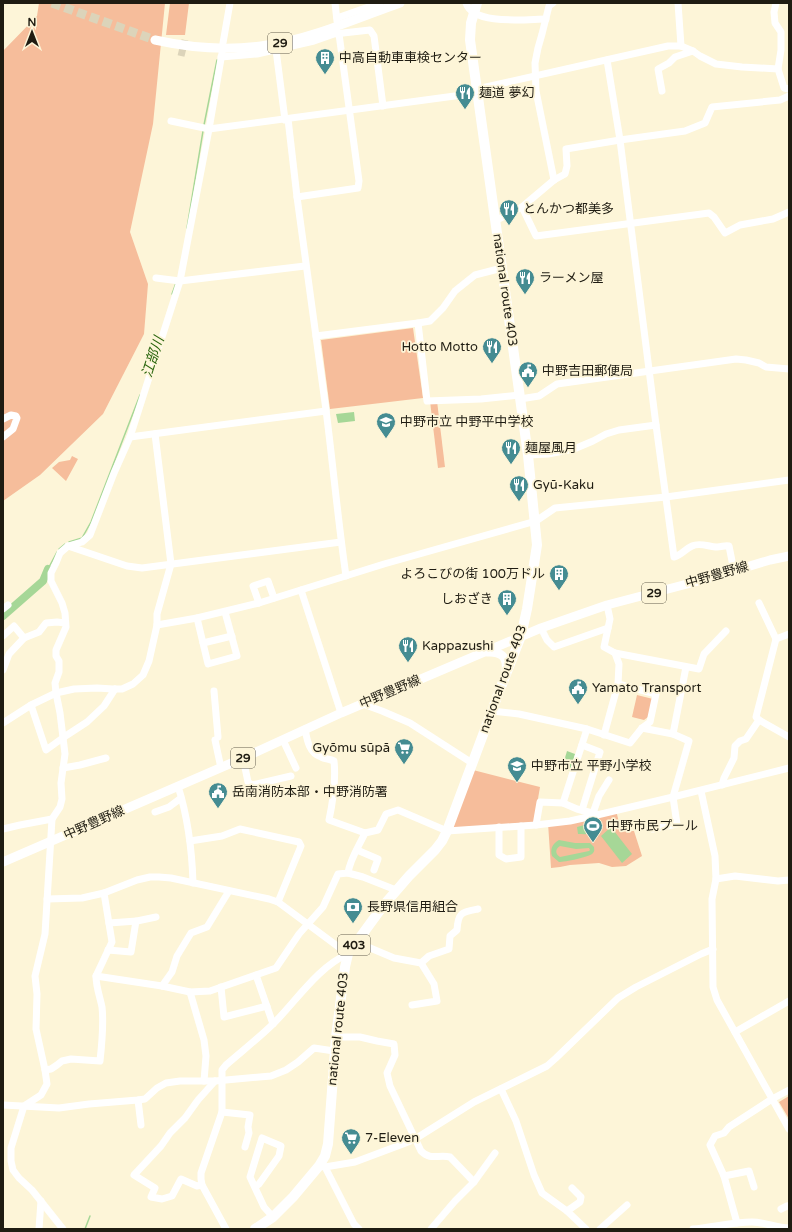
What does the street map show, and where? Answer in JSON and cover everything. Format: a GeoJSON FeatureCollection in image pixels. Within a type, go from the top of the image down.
{"type":"FeatureCollection","features":[{"type":"Feature","properties":{"kind":"highway","name":"national route 403"},"geometry":{"type":"LineString","coordinates":[[255,1229],[273,1217],[294,1197],[322,1166],[328,1144],[334,1051],[348,954],[383,906],[409,876],[435,850],[447,831],[521,636],[536,557],[538,545],[528,455],[470,35],[471,23],[477,10],[484,3]]}},
{"type":"Feature","properties":{"kind":"main road","name":"29"},"geometry":{"type":"LineString","coordinates":[[155,40],[184,46],[209,48],[266,46],[321,31],[400,3]]}},
{"type":"Feature","properties":{"kind":"main road","name":"中野豊野線"},"geometry":{"type":"LineString","coordinates":[[3,862],[221,768],[341,713],[541,628],[608,605],[789,556]]}},
{"type":"Feature","properties":{"kind":"main road"},"geometry":{"type":"LineString","coordinates":[[484,653],[492,652],[503,656],[506,661],[506,674]]}},
{"type":"Feature","properties":{"kind":"street"},"geometry":{"type":"LineString","coordinates":[[223,43],[230,3]]}},
{"type":"Feature","properties":{"kind":"street"},"geometry":{"type":"LineString","coordinates":[[335,3],[337,19],[380,3]]}},
{"type":"Feature","properties":{"kind":"street"},"geometry":{"type":"LineString","coordinates":[[466,3],[467,7],[495,19],[546,19]]}},
{"type":"Feature","properties":{"kind":"street"},"geometry":{"type":"LineString","coordinates":[[553,3],[549,6],[535,63],[536,91],[554,180]]}},
{"type":"Feature","properties":{"kind":"street"},"geometry":{"type":"LineString","coordinates":[[678,3],[680,46]]}},
{"type":"Feature","properties":{"kind":"street"},"geometry":{"type":"LineString","coordinates":[[776,3],[774,23],[781,32],[778,68],[784,88],[789,89]]}},
{"type":"Feature","properties":{"kind":"street"},"geometry":{"type":"LineString","coordinates":[[63,1229],[32,1190],[19,1178],[13,1170],[11,1161],[11,1148],[24,1106],[41,1095],[47,1084],[36,1029],[37,994],[35,976],[45,934],[52,819],[60,807],[62,799],[61,783],[64,768],[64,737],[55,683],[59,672],[59,661],[56,656],[56,650],[66,627],[62,603],[51,581],[51,573],[60,553],[68,546],[82,542],[90,535],[114,473],[130,437],[177,281],[209,129],[221,55],[241,56],[276,50],[339,34],[370,30],[374,36],[382,106]]}},
{"type":"Feature","properties":{"kind":"street"},"geometry":{"type":"LineString","coordinates":[[297,197],[358,188],[359,181],[339,34]]}},
{"type":"Feature","properties":{"kind":"street"},"geometry":{"type":"LineString","coordinates":[[171,121],[209,129],[382,106],[477,91],[668,46],[680,46],[693,51],[716,64],[742,67],[778,68]]}},
{"type":"Feature","properties":{"kind":"street"},"geometry":{"type":"LineString","coordinates":[[276,50],[326,411],[346,576]]}},
{"type":"Feature","properties":{"kind":"street"},"geometry":{"type":"LineString","coordinates":[[662,91],[658,69],[675,57],[693,51]]}},
{"type":"Feature","properties":{"kind":"street"},"geometry":{"type":"LineString","coordinates":[[607,60],[620,140],[674,557],[679,556],[694,545],[720,547],[727,545],[730,546],[734,571]]}},
{"type":"Feature","properties":{"kind":"street"},"geometry":{"type":"LineString","coordinates":[[495,221],[522,207],[554,180],[565,174],[567,166],[566,149],[685,131],[705,123],[712,107],[780,100],[789,96]]}},
{"type":"Feature","properties":{"kind":"street"},"geometry":{"type":"LineString","coordinates":[[522,207],[536,236],[709,213],[714,217],[725,233],[740,225],[773,219],[789,212]]}},
{"type":"Feature","properties":{"kind":"street"},"geometry":{"type":"LineString","coordinates":[[156,278],[177,281],[306,266]]}},
{"type":"Feature","properties":{"kind":"street"},"geometry":{"type":"LineString","coordinates":[[316,336],[430,321],[455,291],[475,276],[502,268]]}},
{"type":"Feature","properties":{"kind":"street"},"geometry":{"type":"LineString","coordinates":[[418,323],[427,401],[539,396],[557,384],[736,359],[759,363],[766,367],[789,369]]}},
{"type":"Feature","properties":{"kind":"street"},"geometry":{"type":"LineString","coordinates":[[130,437],[326,411]]}},
{"type":"Feature","properties":{"kind":"street"},"geometry":{"type":"LineString","coordinates":[[3,419],[11,415],[16,416],[17,418],[13,429],[3,437]]}},
{"type":"Feature","properties":{"kind":"street"},"geometry":{"type":"LineString","coordinates":[[528,455],[548,454],[574,449],[606,434],[619,430],[656,425]]}},
{"type":"Feature","properties":{"kind":"street"},"geometry":{"type":"LineString","coordinates":[[3,723],[31,705],[56,693],[74,689],[122,689],[133,684],[143,675],[149,661],[157,625],[157,614],[171,564],[155,434]]}},
{"type":"Feature","properties":{"kind":"street"},"geometry":{"type":"LineString","coordinates":[[157,625],[225,612],[259,603],[419,554],[536,521],[555,508],[666,496],[789,480]]}},
{"type":"Feature","properties":{"kind":"street"},"geometry":{"type":"LineString","coordinates":[[68,546],[127,566],[142,568],[341,542]]}},
{"type":"Feature","properties":{"kind":"street"},"geometry":{"type":"LineString","coordinates":[[259,603],[253,586],[268,581],[274,598]]}},
{"type":"Feature","properties":{"kind":"street"},"geometry":{"type":"LineString","coordinates":[[301,590],[341,713]]}},
{"type":"Feature","properties":{"kind":"street"},"geometry":{"type":"LineString","coordinates":[[759,603],[776,640],[756,717],[789,737]]}},
{"type":"Feature","properties":{"kind":"street"},"geometry":{"type":"LineString","coordinates":[[608,605],[610,619],[604,647],[615,653],[699,669],[704,654],[726,631]]}},
{"type":"Feature","properties":{"kind":"street"},"geometry":{"type":"LineString","coordinates":[[197,618],[208,664],[237,656],[225,612]]}},
{"type":"Feature","properties":{"kind":"street"},"geometry":{"type":"LineString","coordinates":[[3,670],[6,653],[24,638],[39,632],[46,623],[65,623]]}},
{"type":"Feature","properties":{"kind":"street"},"geometry":{"type":"LineString","coordinates":[[3,636],[14,626],[24,638]]}},
{"type":"Feature","properties":{"kind":"street"},"geometry":{"type":"LineString","coordinates":[[541,628],[547,640],[554,647],[608,628]]}},
{"type":"Feature","properties":{"kind":"street"},"geometry":{"type":"LineString","coordinates":[[776,640],[789,634]]}},
{"type":"Feature","properties":{"kind":"street"},"geometry":{"type":"LineString","coordinates":[[203,643],[232,636]]}},
{"type":"Feature","properties":{"kind":"street"},"geometry":{"type":"LineString","coordinates":[[604,735],[618,684],[619,664],[615,653]]}},
{"type":"Feature","properties":{"kind":"street"},"geometry":{"type":"LineString","coordinates":[[673,734],[686,667]]}},
{"type":"Feature","properties":{"kind":"street"},"geometry":{"type":"LineString","coordinates":[[492,711],[519,714],[588,729],[630,743],[642,728],[650,722],[656,694],[618,684]]}},
{"type":"Feature","properties":{"kind":"street"},"geometry":{"type":"LineString","coordinates":[[31,705],[46,750],[87,722],[104,706],[115,689]]}},
{"type":"Feature","properties":{"kind":"street"},"geometry":{"type":"LineString","coordinates":[[214,691],[216,738],[221,768]]}},
{"type":"Feature","properties":{"kind":"street"},"geometry":{"type":"LineString","coordinates":[[363,704],[410,723],[472,764]]}},
{"type":"Feature","properties":{"kind":"street"},"geometry":{"type":"LineString","coordinates":[[722,785],[734,758],[735,746],[740,741],[746,739],[759,720]]}},
{"type":"Feature","properties":{"kind":"street"},"geometry":{"type":"LineString","coordinates":[[642,728],[673,734],[689,741],[673,798],[677,824],[653,829]]}},
{"type":"Feature","properties":{"kind":"street"},"geometry":{"type":"LineString","coordinates":[[305,729],[308,744],[316,755],[334,761],[335,768],[332,804],[329,820],[365,832],[378,830],[386,814],[398,810],[447,831],[536,825],[570,821],[595,814],[673,798],[789,768]]}},
{"type":"Feature","properties":{"kind":"street"},"geometry":{"type":"LineString","coordinates":[[563,803],[588,729]]}},
{"type":"Feature","properties":{"kind":"street"},"geometry":{"type":"LineString","coordinates":[[283,740],[296,768]]}},
{"type":"Feature","properties":{"kind":"street"},"geometry":{"type":"LineString","coordinates":[[582,745],[600,752],[582,810]]}},
{"type":"Feature","properties":{"kind":"street"},"geometry":{"type":"LineString","coordinates":[[64,768],[106,758]]}},
{"type":"Feature","properties":{"kind":"street"},"geometry":{"type":"LineString","coordinates":[[243,758],[248,782],[252,785],[291,776]]}},
{"type":"Feature","properties":{"kind":"street"},"geometry":{"type":"LineString","coordinates":[[595,814],[599,796],[609,780]]}},
{"type":"Feature","properties":{"kind":"street"},"geometry":{"type":"LineString","coordinates":[[178,786],[187,820],[193,883]]}},
{"type":"Feature","properties":{"kind":"street"},"geometry":{"type":"LineString","coordinates":[[701,790],[715,856],[716,879],[712,899],[713,987],[717,1000],[789,1129]]}},
{"type":"Feature","properties":{"kind":"street"},"geometry":{"type":"LineString","coordinates":[[155,812],[169,807],[182,798]]}},
{"type":"Feature","properties":{"kind":"street"},"geometry":{"type":"LineString","coordinates":[[536,825],[540,802],[563,803],[595,814]]}},
{"type":"Feature","properties":{"kind":"street"},"geometry":{"type":"LineString","coordinates":[[3,829],[52,819]]}},
{"type":"Feature","properties":{"kind":"street"},"geometry":{"type":"LineString","coordinates":[[499,828],[499,855],[506,859],[521,857],[521,826]]}},
{"type":"Feature","properties":{"kind":"street"},"geometry":{"type":"LineString","coordinates":[[190,841],[222,836],[240,829],[299,842],[301,846],[278,902]]}},
{"type":"Feature","properties":{"kind":"street"},"geometry":{"type":"LineString","coordinates":[[348,873],[349,866],[365,832]]}},
{"type":"Feature","properties":{"kind":"street"},"geometry":{"type":"LineString","coordinates":[[357,850],[378,858],[374,870]]}},
{"type":"Feature","properties":{"kind":"street"},"geometry":{"type":"LineString","coordinates":[[96,976],[162,986],[190,992],[210,991],[276,968],[299,934],[323,907],[338,874],[348,873],[363,877],[396,890]]}},
{"type":"Feature","properties":{"kind":"street"},"geometry":{"type":"LineString","coordinates":[[716,879],[735,876],[778,881],[789,880]]}},
{"type":"Feature","properties":{"kind":"street"},"geometry":{"type":"LineString","coordinates":[[47,899],[82,898],[104,893],[137,880],[150,877],[171,878],[278,902],[348,954],[341,957],[329,966],[273,1024],[226,1065],[222,1070],[218,1081],[198,1100],[185,1118],[134,1175],[155,1188],[151,1197],[162,1199],[172,1196],[181,1179],[197,1186],[202,1185]]}},
{"type":"Feature","properties":{"kind":"street"},"geometry":{"type":"LineString","coordinates":[[162,986],[172,972],[177,956],[191,933],[207,926],[229,891]]}},
{"type":"Feature","properties":{"kind":"street"},"geometry":{"type":"LineString","coordinates":[[45,1070],[51,1069],[62,1061],[71,1059],[100,1061],[103,1028],[102,1007],[96,983],[96,976],[112,942],[104,893]]}},
{"type":"Feature","properties":{"kind":"street"},"geometry":{"type":"LineString","coordinates":[[421,963],[429,956],[450,949],[450,936],[457,930],[458,919],[464,912],[478,909]]}},
{"type":"Feature","properties":{"kind":"street"},"geometry":{"type":"LineString","coordinates":[[109,923],[136,921],[156,917]]}},
{"type":"Feature","properties":{"kind":"street"},"geometry":{"type":"LineString","coordinates":[[108,950],[132,952],[136,921]]}},
{"type":"Feature","properties":{"kind":"street"},"geometry":{"type":"LineString","coordinates":[[356,942],[394,958],[421,963],[434,984],[437,1001],[412,1005]]}},
{"type":"Feature","properties":{"kind":"street"},"geometry":{"type":"LineString","coordinates":[[348,1229],[357,1227],[322,1166],[354,1162],[415,1139],[474,1102],[552,1062],[618,998],[649,980],[713,949]]}},
{"type":"Feature","properties":{"kind":"street"},"geometry":{"type":"LineString","coordinates":[[256,975],[273,1024]]}},
{"type":"Feature","properties":{"kind":"street"},"geometry":{"type":"LineString","coordinates":[[221,987],[224,1017],[267,1006]]}},
{"type":"Feature","properties":{"kind":"street"},"geometry":{"type":"LineString","coordinates":[[190,992],[204,1040],[206,1056],[204,1081]]}},
{"type":"Feature","properties":{"kind":"street"},"geometry":{"type":"LineString","coordinates":[[735,1032],[789,1001]]}},
{"type":"Feature","properties":{"kind":"street"},"geometry":{"type":"LineString","coordinates":[[336,1037],[360,1037],[394,1044],[395,1055],[387,1073],[390,1086],[421,1151],[429,1157],[450,1157],[474,1182]]}},
{"type":"Feature","properties":{"kind":"street"},"geometry":{"type":"LineString","coordinates":[[3,1105],[58,1108],[145,1099],[157,1088],[166,1083],[180,1081],[218,1081],[271,1076],[286,1070],[314,1048],[334,1051]]}},
{"type":"Feature","properties":{"kind":"street"},"geometry":{"type":"LineString","coordinates":[[218,1081],[222,1112],[201,1173],[201,1179],[202,1185],[226,1229]]}},
{"type":"Feature","properties":{"kind":"street"},"geometry":{"type":"LineString","coordinates":[[501,1088],[516,1121],[534,1175],[542,1193],[567,1211],[586,1229]]}},
{"type":"Feature","properties":{"kind":"street"},"geometry":{"type":"LineString","coordinates":[[736,1223],[724,1176],[710,1145],[716,1136],[724,1133],[729,1127],[772,1099],[789,1090]]}},
{"type":"Feature","properties":{"kind":"street"},"geometry":{"type":"LineString","coordinates":[[138,1100],[140,1125]]}},
{"type":"Feature","properties":{"kind":"street"},"geometry":{"type":"LineString","coordinates":[[222,1112],[250,1115],[248,1127],[249,1133],[245,1147]]}},
{"type":"Feature","properties":{"kind":"street"},"geometry":{"type":"LineString","coordinates":[[255,1187],[259,1184],[279,1156],[281,1146],[262,1138],[250,1177],[264,1207],[273,1217]]}},
{"type":"Feature","properties":{"kind":"street"},"geometry":{"type":"LineString","coordinates":[[431,1229],[474,1182],[495,1153]]}},
{"type":"Feature","properties":{"kind":"street"},"geometry":{"type":"LineString","coordinates":[[724,1176],[749,1171],[754,1187]]}},
{"type":"Feature","properties":{"kind":"street"},"geometry":{"type":"LineString","coordinates":[[567,1211],[580,1202],[581,1197],[572,1188]]}},
{"type":"Feature","properties":{"kind":"street"},"geometry":{"type":"LineString","coordinates":[[39,1229],[41,1201]]}},
{"type":"Feature","properties":{"kind":"street"},"geometry":{"type":"LineString","coordinates":[[600,1229],[627,1205]]}},
{"type":"Feature","properties":{"kind":"street"},"geometry":{"type":"LineString","coordinates":[[693,1229],[753,1222],[768,1224],[780,1228],[789,1228]]}},
{"type":"Feature","properties":{"kind":"shaded area"},"geometry":{"type":"Polygon","coordinates":[[[39,3],[165,3],[153,124],[130,232],[148,284],[144,334],[103,414],[40,475],[3,501],[3,51],[37,16],[39,3]]]}},
{"type":"Feature","properties":{"kind":"shaded area"},"geometry":{"type":"Polygon","coordinates":[[[170,3],[189,3],[185,35],[166,35],[170,3]]]}},
{"type":"Feature","properties":{"kind":"shaded area"},"geometry":{"type":"Polygon","coordinates":[[[413,328],[423,398],[330,409],[321,340],[413,328]]]}},
{"type":"Feature","properties":{"kind":"shaded area"},"geometry":{"type":"Polygon","coordinates":[[[430,401],[437,401],[445,467],[438,468],[430,401]]]}},
{"type":"Feature","properties":{"kind":"shaded area"},"geometry":{"type":"Polygon","coordinates":[[[354,412],[355,421],[338,423],[336,414],[354,412]]]}},
{"type":"Feature","properties":{"kind":"shaded area"},"geometry":{"type":"Polygon","coordinates":[[[72,456],[78,459],[66,481],[52,468],[59,462],[70,460],[72,456]]]}},
{"type":"Feature","properties":{"kind":"shaded area"},"geometry":{"type":"Polygon","coordinates":[[[637,695],[653,699],[648,717],[644,720],[632,717],[637,695]]]}},
{"type":"Feature","properties":{"kind":"shaded area"},"geometry":{"type":"Polygon","coordinates":[[[567,751],[575,754],[570,771],[562,768],[567,751]]]}},
{"type":"Feature","properties":{"kind":"shaded area"},"geometry":{"type":"Polygon","coordinates":[[[473,770],[540,787],[534,822],[451,828],[473,770]]]}},
{"type":"Feature","properties":{"kind":"shaded area","name":"中野市民プール"},"geometry":{"type":"Polygon","coordinates":[[[616,810],[621,831],[634,831],[642,856],[626,866],[612,867],[599,863],[551,868],[548,823],[616,810]]]}},
{"type":"Feature","properties":{"kind":"shaded area"},"geometry":{"type":"Polygon","coordinates":[[[588,824],[591,827],[589,833],[578,834],[577,827],[588,824]]]}},
{"type":"Feature","properties":{"kind":"shaded area"},"geometry":{"type":"Polygon","coordinates":[[[611,827],[632,854],[622,863],[601,836],[611,827]]]}},
{"type":"Feature","properties":{"kind":"shaded area"},"geometry":{"type":"Polygon","coordinates":[[[559,840],[575,843],[590,843],[594,847],[594,852],[588,856],[559,862],[552,856],[551,849],[559,840]],[[560,846],[556,850],[556,853],[560,857],[590,850],[589,848],[576,849],[560,846]]]}},
{"type":"Feature","properties":{"kind":"shaded area"},"geometry":{"type":"Polygon","coordinates":[[[789,1096],[789,1119],[779,1102],[789,1096]]]}},
{"type":"Feature","properties":{"kind":"waterway","name":"江部川"},"geometry":{"type":"LineString","coordinates":[[204,125],[217,60]]}},
{"type":"Feature","properties":{"kind":"waterway","name":"江部川"},"geometry":{"type":"LineString","coordinates":[[187,228],[203,131]]}},
{"type":"Feature","properties":{"kind":"waterway","name":"江部川"},"geometry":{"type":"LineString","coordinates":[[172,294],[176,283]]}},
{"type":"Feature","properties":{"kind":"waterway","name":"江部川"},"geometry":{"type":"LineString","coordinates":[[69,542],[82,538],[91,522],[140,395]]}},
{"type":"Feature","properties":{"kind":"waterway","name":"江部川"},"geometry":{"type":"LineString","coordinates":[[59,549],[65,544]]}},
{"type":"Feature","properties":{"kind":"waterway","name":"江部川"},"geometry":{"type":"LineString","coordinates":[[48,569],[57,552]]}},
{"type":"Feature","properties":{"kind":"waterway","name":"江部川"},"geometry":{"type":"LineString","coordinates":[[3,616],[43,581],[48,569]]}},
{"type":"Feature","properties":{"kind":"waterway"},"geometry":{"type":"LineString","coordinates":[[85,1229],[90,1216]]}},
{"type":"Feature","properties":{"kind":"tunnel"},"geometry":{"type":"LineString","coordinates":[[52,3],[155,40]]}},
{"type":"Feature","properties":{"kind":"tunnel"},"geometry":{"type":"LineString","coordinates":[[181,56],[185,40]]}},
{"type":"Feature","properties":{"kind":"place","name":"中高自動車車検センター"},"geometry":{"type":"Point","coordinates":[325,75]}},
{"type":"Feature","properties":{"kind":"place","name":"麺道 夢幻"},"geometry":{"type":"Point","coordinates":[465,110]}},
{"type":"Feature","properties":{"kind":"place","name":"とんかつ都美多"},"geometry":{"type":"Point","coordinates":[509,226]}},
{"type":"Feature","properties":{"kind":"place","name":"ラーメン屋"},"geometry":{"type":"Point","coordinates":[525,295]}},
{"type":"Feature","properties":{"kind":"place","name":"Hotto Motto"},"geometry":{"type":"Point","coordinates":[492,364]}},
{"type":"Feature","properties":{"kind":"place","name":"中野吉田郵便局"},"geometry":{"type":"Point","coordinates":[528,388]}},
{"type":"Feature","properties":{"kind":"place","name":"中野市立 中野平中学校"},"geometry":{"type":"Point","coordinates":[386,439]}},
{"type":"Feature","properties":{"kind":"place","name":"麺屋風月"},"geometry":{"type":"Point","coordinates":[511,465]}},
{"type":"Feature","properties":{"kind":"place","name":"Gyū-Kaku"},"geometry":{"type":"Point","coordinates":[519,502]}},
{"type":"Feature","properties":{"kind":"place","name":"よろこびの街 100万ドル"},"geometry":{"type":"Point","coordinates":[559,591]}},
{"type":"Feature","properties":{"kind":"place","name":"しおざき"},"geometry":{"type":"Point","coordinates":[507,616]}},
{"type":"Feature","properties":{"kind":"place","name":"Kappazushi"},"geometry":{"type":"Point","coordinates":[408,663]}},
{"type":"Feature","properties":{"kind":"place","name":"Yamato Transport"},"geometry":{"type":"Point","coordinates":[578,705]}},
{"type":"Feature","properties":{"kind":"place","name":"Gyōmu sūpā"},"geometry":{"type":"Point","coordinates":[404,765]}},
{"type":"Feature","properties":{"kind":"place","name":"中野市立 平野小学校"},"geometry":{"type":"Point","coordinates":[517,783]}},
{"type":"Feature","properties":{"kind":"place","name":"岳南消防本部・中野消防署"},"geometry":{"type":"Point","coordinates":[218,809]}},
{"type":"Feature","properties":{"kind":"place","name":"中野市民プール"},"geometry":{"type":"Point","coordinates":[593,843]}},
{"type":"Feature","properties":{"kind":"place","name":"長野県信用組合"},"geometry":{"type":"Point","coordinates":[353,924]}},
{"type":"Feature","properties":{"kind":"place","name":"7-Eleven"},"geometry":{"type":"Point","coordinates":[351,1155]}}]}
